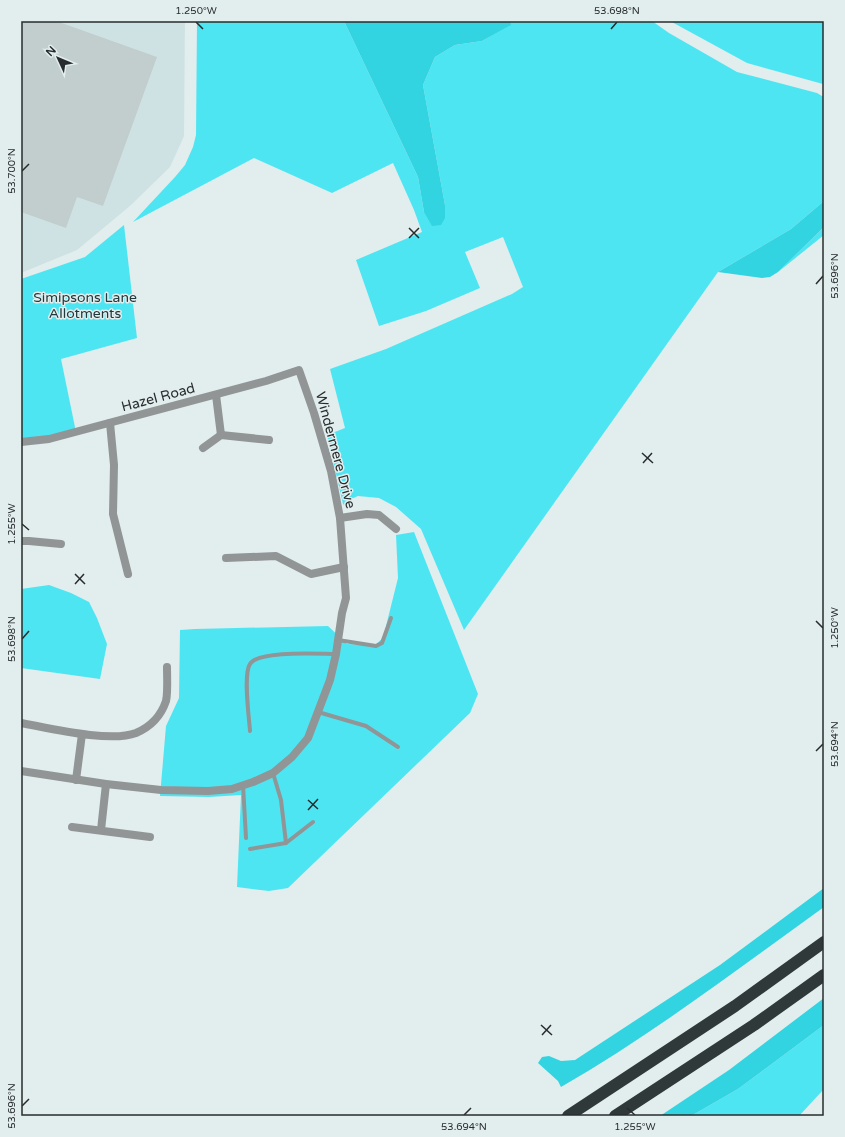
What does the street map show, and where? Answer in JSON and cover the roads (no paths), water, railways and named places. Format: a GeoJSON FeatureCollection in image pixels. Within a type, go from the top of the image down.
{"type":"FeatureCollection","features":[{"type":"Feature","properties":{"kind":"highway"},"geometry":{"type":"LineString","coordinates":[[568,1116],[735,1006],[824,942]]}},
{"type":"Feature","properties":{"kind":"highway"},"geometry":{"type":"LineString","coordinates":[[615,1116],[754,1025],[824,975]]}},
{"type":"Feature","properties":{"kind":"street","name":"Hazel Road"},"geometry":{"type":"LineString","coordinates":[[21,442],[49,439],[216,395],[299,370]]}},
{"type":"Feature","properties":{"kind":"street","name":"Windermere Drive"},"geometry":{"type":"LineString","coordinates":[[21,771],[76,780],[161,790],[208,791],[243,785],[273,773],[292,757],[308,738],[330,680],[346,598],[340,518],[331,471],[314,413],[299,370]]}},
{"type":"Feature","properties":{"kind":"street"},"geometry":{"type":"LineString","coordinates":[[216,395],[221,435]]}},
{"type":"Feature","properties":{"kind":"street"},"geometry":{"type":"LineString","coordinates":[[110,423],[114,465],[113,514],[128,574]]}},
{"type":"Feature","properties":{"kind":"street"},"geometry":{"type":"LineString","coordinates":[[203,448],[221,435],[269,440]]}},
{"type":"Feature","properties":{"kind":"street"},"geometry":{"type":"LineString","coordinates":[[340,518],[367,514],[379,515],[396,529]]}},
{"type":"Feature","properties":{"kind":"street"},"geometry":{"type":"LineString","coordinates":[[21,541],[61,544]]}},
{"type":"Feature","properties":{"kind":"street"},"geometry":{"type":"LineString","coordinates":[[226,558],[276,556],[311,574],[344,567]]}},
{"type":"Feature","properties":{"kind":"street"},"geometry":{"type":"LineString","coordinates":[[21,723],[82,734],[113,737],[135,734],[150,725],[161,713],[166,700],[167,667]]}},
{"type":"Feature","properties":{"kind":"street"},"geometry":{"type":"LineString","coordinates":[[76,780],[82,734]]}},
{"type":"Feature","properties":{"kind":"street"},"geometry":{"type":"LineString","coordinates":[[101,830],[106,784]]}},
{"type":"Feature","properties":{"kind":"street"},"geometry":{"type":"LineString","coordinates":[[72,827],[150,837]]}},
{"type":"Feature","properties":{"kind":"lane"},"geometry":{"type":"LineString","coordinates":[[338,640],[376,646],[382,643],[391,618]]}},
{"type":"Feature","properties":{"kind":"lane"},"geometry":{"type":"LineString","coordinates":[[250,731],[247,674],[249,664],[255,658],[293,653],[336,654]]}},
{"type":"Feature","properties":{"kind":"lane"},"geometry":{"type":"LineString","coordinates":[[318,712],[366,726],[398,748]]}},
{"type":"Feature","properties":{"kind":"lane"},"geometry":{"type":"LineString","coordinates":[[273,773],[282,800],[286,843]]}},
{"type":"Feature","properties":{"kind":"lane"},"geometry":{"type":"LineString","coordinates":[[243,785],[246,838]]}},
{"type":"Feature","properties":{"kind":"lane"},"geometry":{"type":"LineString","coordinates":[[250,849],[286,843],[313,822]]}},
{"type":"Feature","properties":{"kind":"park label","name":"Simipsons Lane Allotments"},"geometry":{"type":"Point","coordinates":[85,306]}}]}
